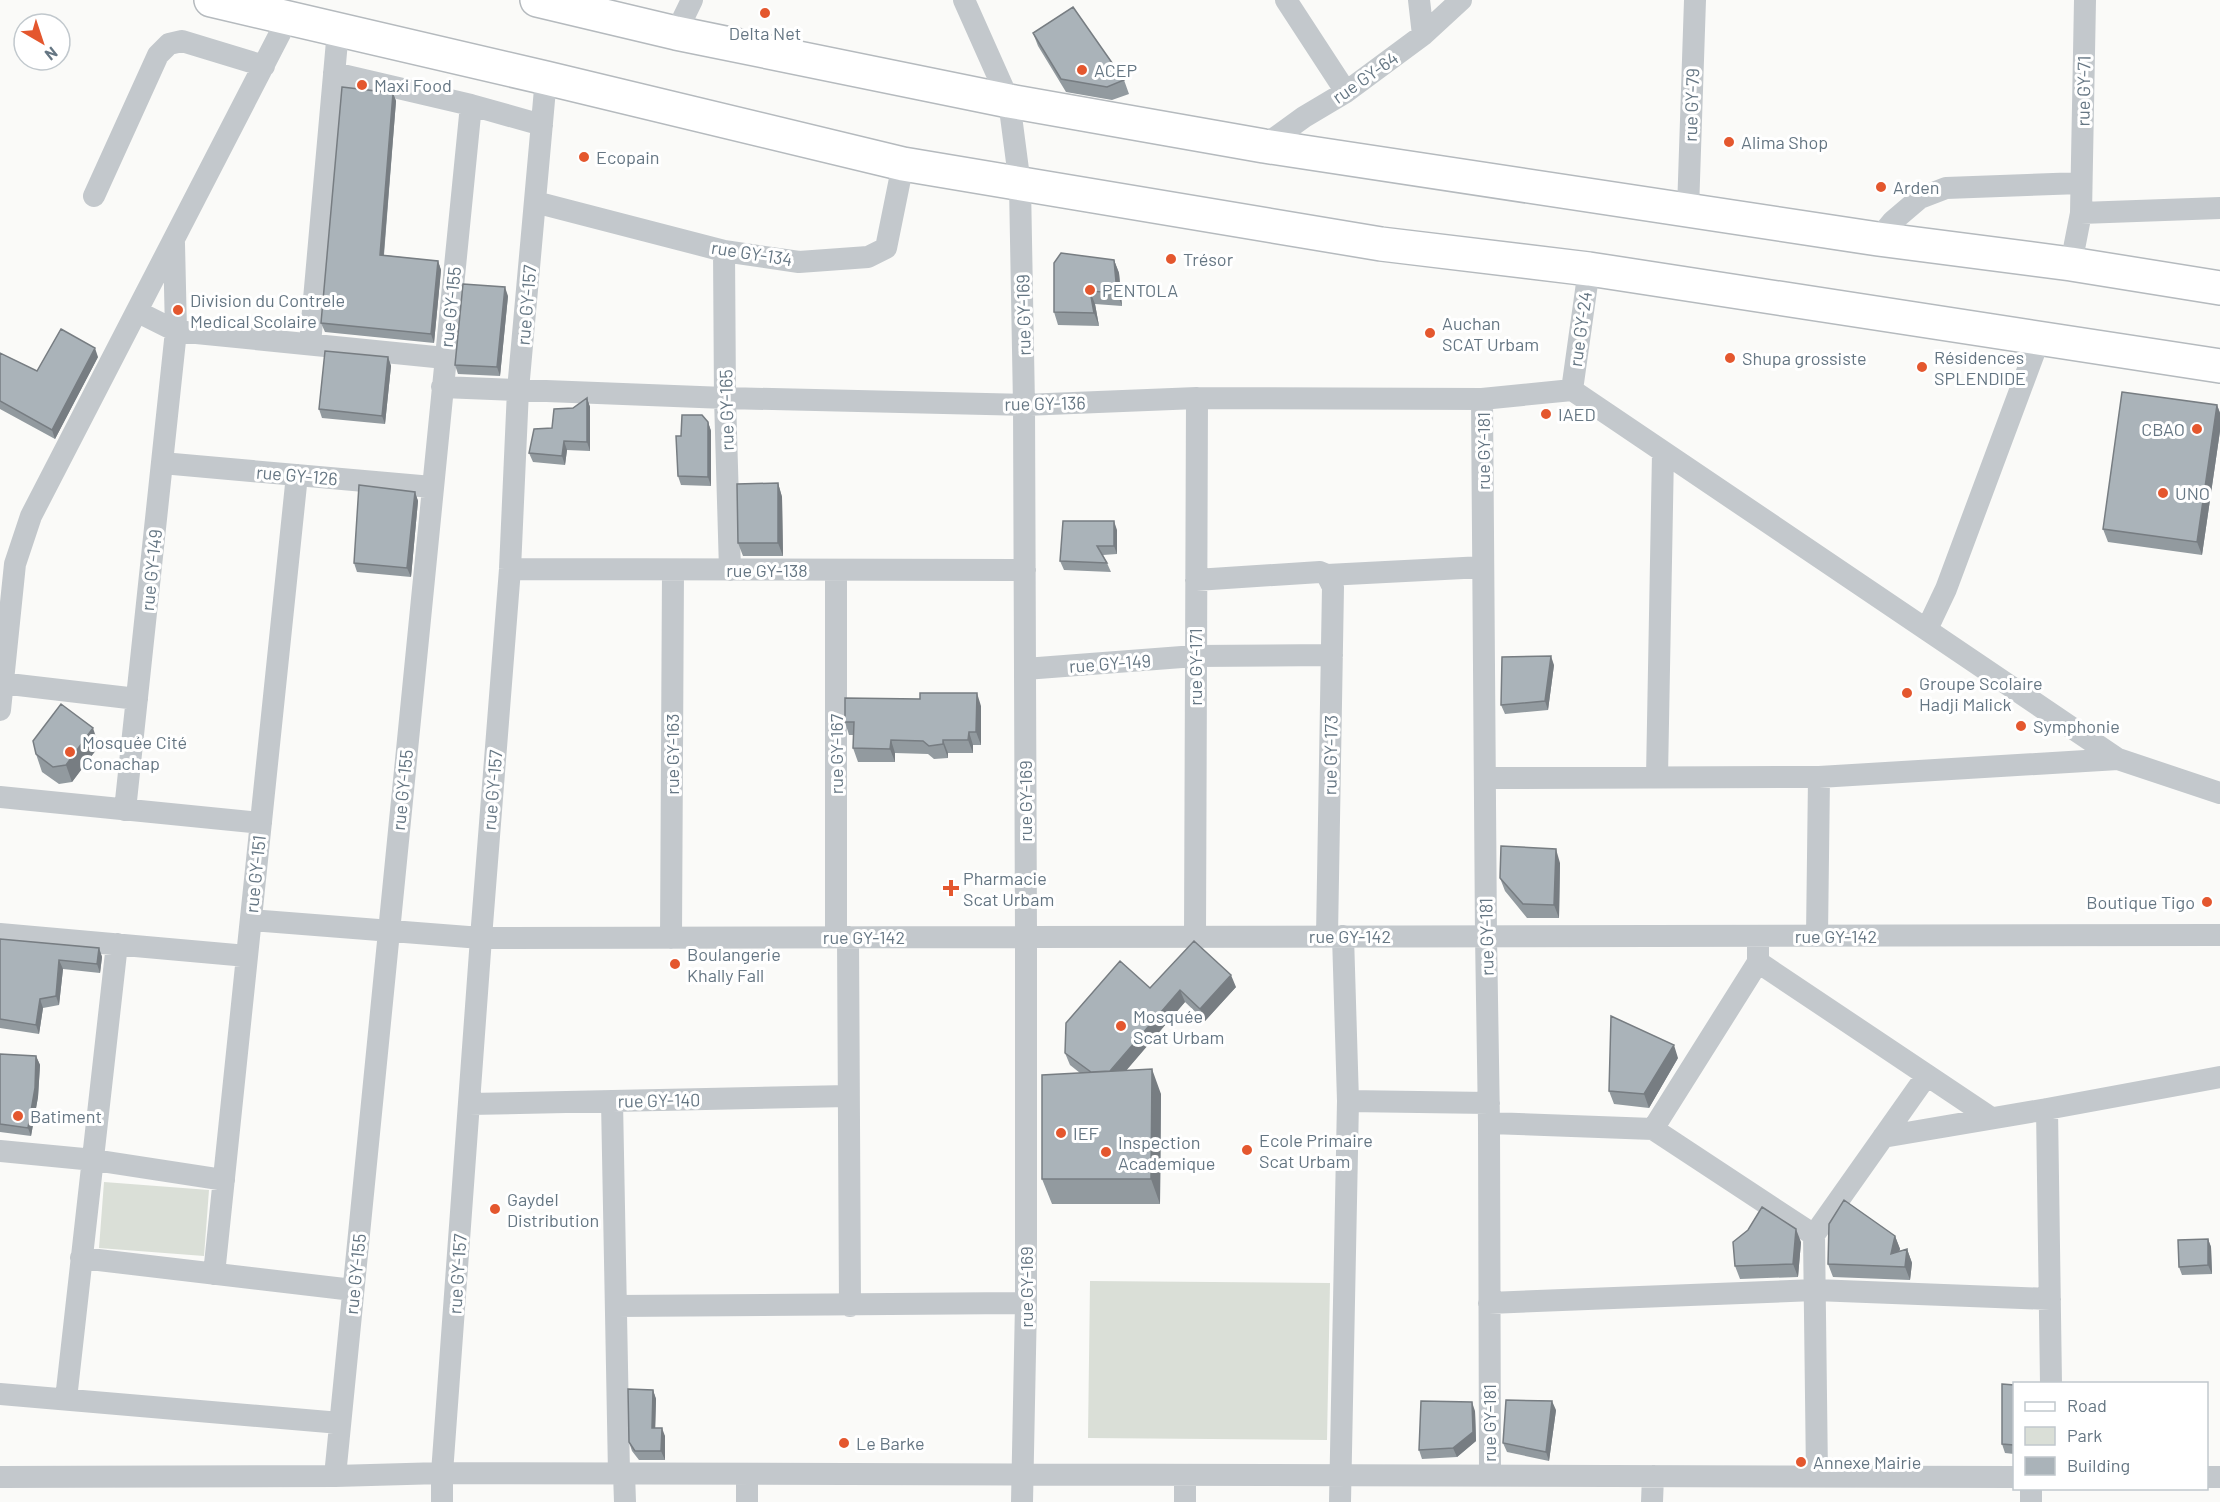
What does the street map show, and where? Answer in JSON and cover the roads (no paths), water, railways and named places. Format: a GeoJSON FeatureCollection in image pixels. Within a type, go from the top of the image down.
{"type":"FeatureCollection","features":[{"type":"Feature","properties":{"kind":"main road"},"geometry":{"type":"LineString","coordinates":[[211,0],[903,164],[1381,244],[1589,269],[2220,366]]}},
{"type":"Feature","properties":{"kind":"main road"},"geometry":{"type":"LineString","coordinates":[[537,0],[676,33],[1009,101],[1264,146],[1878,239],[2071,264],[2220,288]]}},
{"type":"Feature","properties":{"kind":"street"},"geometry":{"type":"LineString","coordinates":[[676,33],[692,0]]}},
{"type":"Feature","properties":{"kind":"street","name":"rue GY-169"},"geometry":{"type":"LineString","coordinates":[[964,0],[1009,101],[1020,185],[1024,405],[1026,937],[1026,1303],[1022,1502]]}},
{"type":"Feature","properties":{"kind":"street"},"geometry":{"type":"LineString","coordinates":[[1286,0],[1346,92]]}},
{"type":"Feature","properties":{"kind":"street"},"geometry":{"type":"LineString","coordinates":[[1419,0],[1423,35]]}},
{"type":"Feature","properties":{"kind":"street","name":"rue GY-64"},"geometry":{"type":"LineString","coordinates":[[1264,146],[1346,92],[1423,35],[1461,0]]}},
{"type":"Feature","properties":{"kind":"street","name":"rue GY-79"},"geometry":{"type":"LineString","coordinates":[[1688,210],[1695,0]]}},
{"type":"Feature","properties":{"kind":"street","name":"rue GY-71"},"geometry":{"type":"LineString","coordinates":[[2071,264],[2080,213],[2085,0]]}},
{"type":"Feature","properties":{"kind":"street"},"geometry":{"type":"LineString","coordinates":[[0,711],[1,683],[15,564],[31,516],[288,18]]}},
{"type":"Feature","properties":{"kind":"street"},"geometry":{"type":"LineString","coordinates":[[310,344],[338,30]]}},
{"type":"Feature","properties":{"kind":"street"},"geometry":{"type":"LineString","coordinates":[[94,196],[158,55],[169,44],[183,41],[264,66]]}},
{"type":"Feature","properties":{"kind":"street"},"geometry":{"type":"LineString","coordinates":[[334,73],[471,105],[542,125]]}},
{"type":"Feature","properties":{"kind":"street","name":"rue GY-157"},"geometry":{"type":"LineString","coordinates":[[442,1502],[442,1473],[510,569],[518,390],[546,78]]}},
{"type":"Feature","properties":{"kind":"street","name":"rue GY-155"},"geometry":{"type":"LineString","coordinates":[[335,1476],[471,105]]}},
{"type":"Feature","properties":{"kind":"street","name":"rue GY-134"},"geometry":{"type":"LineString","coordinates":[[535,202],[724,251],[799,262],[868,257],[886,248],[903,164]]}},
{"type":"Feature","properties":{"kind":"street"},"geometry":{"type":"LineString","coordinates":[[1878,239],[1893,221],[1920,198],[1946,188],[2081,183]]}},
{"type":"Feature","properties":{"kind":"street"},"geometry":{"type":"LineString","coordinates":[[2080,213],[2220,208]]}},
{"type":"Feature","properties":{"kind":"street","name":"rue GY-149"},"geometry":{"type":"LineString","coordinates":[[125,810],[176,331],[174,241]]}},
{"type":"Feature","properties":{"kind":"street","name":"rue GY-165"},"geometry":{"type":"LineString","coordinates":[[724,251],[730,570]]}},
{"type":"Feature","properties":{"kind":"street","name":"rue GY-24"},"geometry":{"type":"LineString","coordinates":[[1572,390],[1589,269]]}},
{"type":"Feature","properties":{"kind":"street"},"geometry":{"type":"LineString","coordinates":[[138,312],[176,331],[445,358]]}},
{"type":"Feature","properties":{"kind":"street"},"geometry":{"type":"LineString","coordinates":[[1927,629],[1946,588],[2040,337]]}},
{"type":"Feature","properties":{"kind":"street","name":"rue GY-136"},"geometry":{"type":"LineString","coordinates":[[442,387],[725,398],[1024,405],[1197,398],[1482,399],[1572,390]]}},
{"type":"Feature","properties":{"kind":"street"},"geometry":{"type":"LineString","coordinates":[[1572,390],[2118,759],[2220,793]]}},
{"type":"Feature","properties":{"kind":"street","name":"rue GY-171"},"geometry":{"type":"LineString","coordinates":[[1195,937],[1197,398]]}},
{"type":"Feature","properties":{"kind":"street","name":"rue GY-181"},"geometry":{"type":"LineString","coordinates":[[1482,399],[1490,1475]]}},
{"type":"Feature","properties":{"kind":"street"},"geometry":{"type":"LineString","coordinates":[[1656,777],[1663,453]]}},
{"type":"Feature","properties":{"kind":"street","name":"rue GY-126"},"geometry":{"type":"LineString","coordinates":[[162,463],[432,487]]}},
{"type":"Feature","properties":{"kind":"street","name":"rue GY-151"},"geometry":{"type":"LineString","coordinates":[[214,1274],[297,475]]}},
{"type":"Feature","properties":{"kind":"street"},"geometry":{"type":"LineString","coordinates":[[1196,580],[1320,572],[1327,575],[1483,567]]}},
{"type":"Feature","properties":{"kind":"street","name":"rue GY-138"},"geometry":{"type":"LineString","coordinates":[[510,569],[1025,570]]}},
{"type":"Feature","properties":{"kind":"street","name":"rue GY-163"},"geometry":{"type":"LineString","coordinates":[[670,938],[673,570]]}},
{"type":"Feature","properties":{"kind":"street","name":"rue GY-167"},"geometry":{"type":"LineString","coordinates":[[836,570],[842,937],[849,1096],[850,1306]]}},
{"type":"Feature","properties":{"kind":"street","name":"rue GY-173"},"geometry":{"type":"LineString","coordinates":[[1327,575],[1333,587],[1335,936],[1348,1101],[1340,1502]]}},
{"type":"Feature","properties":{"kind":"street","name":"rue GY-149"},"geometry":{"type":"LineString","coordinates":[[1025,669],[1195,656],[1332,655]]}},
{"type":"Feature","properties":{"kind":"street"},"geometry":{"type":"LineString","coordinates":[[1,683],[137,699]]}},
{"type":"Feature","properties":{"kind":"street"},"geometry":{"type":"LineString","coordinates":[[1485,778],[1819,777],[2118,759]]}},
{"type":"Feature","properties":{"kind":"street"},"geometry":{"type":"LineString","coordinates":[[1817,936],[1819,777]]}},
{"type":"Feature","properties":{"kind":"street"},"geometry":{"type":"LineString","coordinates":[[0,797],[261,823]]}},
{"type":"Feature","properties":{"kind":"street","name":"rue GY-142"},"geometry":{"type":"LineString","coordinates":[[250,920],[481,938],[2220,935]]}},
{"type":"Feature","properties":{"kind":"street"},"geometry":{"type":"LineString","coordinates":[[0,933],[247,956]]}},
{"type":"Feature","properties":{"kind":"street"},"geometry":{"type":"LineString","coordinates":[[1653,1129],[1758,962],[1758,936]]}},
{"type":"Feature","properties":{"kind":"street"},"geometry":{"type":"LineString","coordinates":[[66,1399],[117,944]]}},
{"type":"Feature","properties":{"kind":"street"},"geometry":{"type":"LineString","coordinates":[[1758,962],[1991,1118]]}},
{"type":"Feature","properties":{"kind":"street"},"geometry":{"type":"LineString","coordinates":[[1817,1476],[1814,1235],[1927,1075]]}},
{"type":"Feature","properties":{"kind":"street"},"geometry":{"type":"LineString","coordinates":[[1883,1137],[2220,1077]]}},
{"type":"Feature","properties":{"kind":"street","name":"rue GY-140"},"geometry":{"type":"LineString","coordinates":[[469,1104],[849,1096]]}},
{"type":"Feature","properties":{"kind":"street"},"geometry":{"type":"LineString","coordinates":[[612,1101],[621,1473],[625,1502]]}},
{"type":"Feature","properties":{"kind":"street"},"geometry":{"type":"LineString","coordinates":[[1348,1101],[1653,1129],[1814,1235]]}},
{"type":"Feature","properties":{"kind":"street"},"geometry":{"type":"LineString","coordinates":[[2047,1109],[2050,1382]]}},
{"type":"Feature","properties":{"kind":"street"},"geometry":{"type":"LineString","coordinates":[[0,1151],[94,1160],[224,1180]]}},
{"type":"Feature","properties":{"kind":"street"},"geometry":{"type":"LineString","coordinates":[[81,1258],[353,1290]]}},
{"type":"Feature","properties":{"kind":"street"},"geometry":{"type":"LineString","coordinates":[[1489,1304],[1815,1290],[2050,1299]]}},
{"type":"Feature","properties":{"kind":"street"},"geometry":{"type":"LineString","coordinates":[[616,1306],[1026,1303]]}},
{"type":"Feature","properties":{"kind":"street"},"geometry":{"type":"LineString","coordinates":[[0,1394],[340,1423]]}},
{"type":"Feature","properties":{"kind":"street"},"geometry":{"type":"LineString","coordinates":[[0,1477],[335,1476],[442,1473],[2013,1477]]}},
{"type":"Feature","properties":{"kind":"street"},"geometry":{"type":"LineString","coordinates":[[747,1474],[747,1502]]}},
{"type":"Feature","properties":{"kind":"street"},"geometry":{"type":"LineString","coordinates":[[1185,1475],[1185,1502]]}},
{"type":"Feature","properties":{"kind":"street"},"geometry":{"type":"LineString","coordinates":[[1652,1502],[1653,1476]]}},
{"type":"Feature","properties":{"kind":"place","name":"Delta Net"},"geometry":{"type":"Point","coordinates":[765,13]}},
{"type":"Feature","properties":{"kind":"place","name":"ACEP"},"geometry":{"type":"Point","coordinates":[1082,70]}},
{"type":"Feature","properties":{"kind":"place","name":"Maxi Food"},"geometry":{"type":"Point","coordinates":[362,85]}},
{"type":"Feature","properties":{"kind":"place","name":"Alima Shop"},"geometry":{"type":"Point","coordinates":[1729,142]}},
{"type":"Feature","properties":{"kind":"place","name":"Ecopain"},"geometry":{"type":"Point","coordinates":[584,157]}},
{"type":"Feature","properties":{"kind":"place","name":"Arden"},"geometry":{"type":"Point","coordinates":[1881,187]}},
{"type":"Feature","properties":{"kind":"place","name":"Trésor"},"geometry":{"type":"Point","coordinates":[1171,259]}},
{"type":"Feature","properties":{"kind":"place","name":"PENTOLA"},"geometry":{"type":"Point","coordinates":[1090,290]}},
{"type":"Feature","properties":{"kind":"place","name":"Division du Contrele Medical Scolaire"},"geometry":{"type":"Point","coordinates":[178,310]}},
{"type":"Feature","properties":{"kind":"place","name":"Auchan SCAT Urbam"},"geometry":{"type":"Point","coordinates":[1430,333]}},
{"type":"Feature","properties":{"kind":"place","name":"Shupa grossiste"},"geometry":{"type":"Point","coordinates":[1730,358]}},
{"type":"Feature","properties":{"kind":"place","name":"Résidences SPLENDIDE"},"geometry":{"type":"Point","coordinates":[1922,367]}},
{"type":"Feature","properties":{"kind":"place","name":"IAED"},"geometry":{"type":"Point","coordinates":[1546,414]}},
{"type":"Feature","properties":{"kind":"place","name":"CBAO"},"geometry":{"type":"Point","coordinates":[2197,429]}},
{"type":"Feature","properties":{"kind":"place","name":"UNO"},"geometry":{"type":"Point","coordinates":[2163,493]}},
{"type":"Feature","properties":{"kind":"place","name":"Groupe Scolaire Hadji Malick"},"geometry":{"type":"Point","coordinates":[1907,693]}},
{"type":"Feature","properties":{"kind":"place","name":"Symphonie"},"geometry":{"type":"Point","coordinates":[2021,726]}},
{"type":"Feature","properties":{"kind":"place","name":"Mosquée Cité Conachap"},"geometry":{"type":"Point","coordinates":[70,752]}},
{"type":"Feature","properties":{"kind":"place","name":"Pharmacie Scat Urbam"},"geometry":{"type":"Point","coordinates":[951,888]}},
{"type":"Feature","properties":{"kind":"place","name":"Boutique Tigo"},"geometry":{"type":"Point","coordinates":[2207,902]}},
{"type":"Feature","properties":{"kind":"place","name":"Boulangerie Khally Fall"},"geometry":{"type":"Point","coordinates":[675,964]}},
{"type":"Feature","properties":{"kind":"place","name":"Mosquée Scat Urbam"},"geometry":{"type":"Point","coordinates":[1121,1026]}},
{"type":"Feature","properties":{"kind":"place","name":"Batiment"},"geometry":{"type":"Point","coordinates":[18,1116]}},
{"type":"Feature","properties":{"kind":"place","name":"IEF"},"geometry":{"type":"Point","coordinates":[1061,1133]}},
{"type":"Feature","properties":{"kind":"place","name":"Ecole Primaire Scat Urbam"},"geometry":{"type":"Point","coordinates":[1247,1150]}},
{"type":"Feature","properties":{"kind":"place","name":"Inspection Academique"},"geometry":{"type":"Point","coordinates":[1106,1152]}},
{"type":"Feature","properties":{"kind":"place","name":"Gaydel Distribution"},"geometry":{"type":"Point","coordinates":[495,1209]}},
{"type":"Feature","properties":{"kind":"place","name":"Le Barke"},"geometry":{"type":"Point","coordinates":[844,1443]}},
{"type":"Feature","properties":{"kind":"place","name":"Annexe Mairie"},"geometry":{"type":"Point","coordinates":[1801,1462]}}]}
